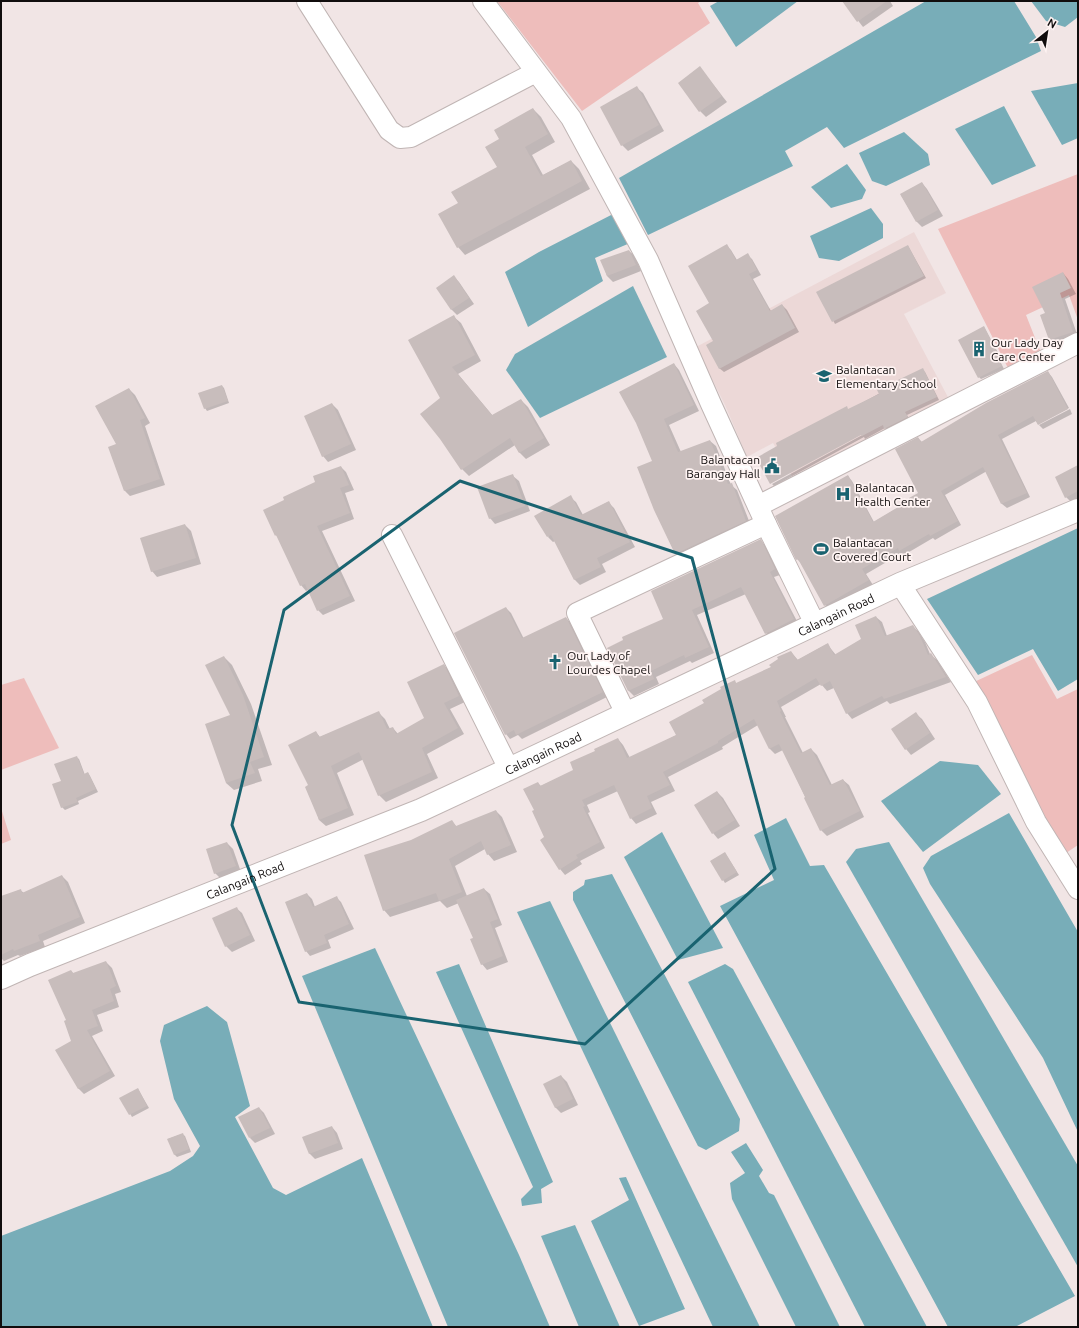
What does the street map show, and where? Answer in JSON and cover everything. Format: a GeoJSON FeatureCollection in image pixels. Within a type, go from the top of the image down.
{"type":"FeatureCollection","features":[{"type":"Feature","properties":{"kind":"street"},"geometry":{"type":"LineString","coordinates":[[307,1],[389,130],[400,138],[411,137],[536,72]]}},
{"type":"Feature","properties":{"kind":"street"},"geometry":{"type":"LineString","coordinates":[[483,1],[572,118],[648,260],[762,515],[814,624]]}},
{"type":"Feature","properties":{"kind":"street"},"geometry":{"type":"LineString","coordinates":[[626,714],[577,613],[762,515],[1078,343]]}},
{"type":"Feature","properties":{"kind":"street","name":"Calangain Road"},"geometry":{"type":"LineString","coordinates":[[1,978],[37,962],[421,810],[900,584],[1078,510]]}},
{"type":"Feature","properties":{"kind":"street"},"geometry":{"type":"LineString","coordinates":[[392,535],[509,769]]}},
{"type":"Feature","properties":{"kind":"street"},"geometry":{"type":"LineString","coordinates":[[900,584],[977,702],[1036,822],[1078,889]]}},
{"type":"Feature","properties":{"kind":"highlighted area"},"geometry":{"type":"Polygon","coordinates":[[[460,481],[692,558],[775,869],[585,1044],[299,1002],[232,825],[284,610],[460,481]]]}},
{"type":"Feature","properties":{"kind":"shaded area"},"geometry":{"type":"Polygon","coordinates":[[[497,1],[701,1],[698,3],[710,23],[582,111],[497,1]]]}},
{"type":"Feature","properties":{"kind":"shaded area"},"geometry":{"type":"Polygon","coordinates":[[[1078,174],[1078,320],[1069,295],[1026,315],[1041,353],[1010,372],[938,229],[1078,174]]]}},
{"type":"Feature","properties":{"kind":"shaded area","name":"Balantacan Elementary School"},"geometry":{"type":"Polygon","coordinates":[[[914,232],[946,293],[904,314],[950,401],[792,476],[773,443],[747,457],[725,405],[696,347],[914,232]]]}},
{"type":"Feature","properties":{"kind":"shaded area"},"geometry":{"type":"Polygon","coordinates":[[[1032,655],[1057,699],[1078,689],[1078,845],[1066,853],[1042,816],[972,683],[1032,655]]]}},
{"type":"Feature","properties":{"kind":"shaded area"},"geometry":{"type":"Polygon","coordinates":[[[24,678],[59,748],[1,770],[1,685],[24,678]]]}},
{"type":"Feature","properties":{"kind":"shaded area"},"geometry":{"type":"Polygon","coordinates":[[[1,808],[11,840],[1,844],[1,808]]]}},
{"type":"Feature","properties":{"kind":"water"},"geometry":{"type":"Polygon","coordinates":[[[719,1],[798,1],[736,47],[710,6],[719,1]]]}},
{"type":"Feature","properties":{"kind":"water"},"geometry":{"type":"Polygon","coordinates":[[[926,1],[1014,1],[1036,37],[1041,51],[844,148],[827,127],[785,151],[793,166],[648,235],[619,178],[926,1]]]}},
{"type":"Feature","properties":{"kind":"water"},"geometry":{"type":"Polygon","coordinates":[[[1031,1],[1078,1],[1078,17],[1065,27],[1046,21],[1031,1]]]}},
{"type":"Feature","properties":{"kind":"water"},"geometry":{"type":"Polygon","coordinates":[[[1078,83],[1078,138],[1062,145],[1031,91],[1078,83]]]}},
{"type":"Feature","properties":{"kind":"water"},"geometry":{"type":"Polygon","coordinates":[[[1004,106],[1036,166],[992,185],[955,129],[1004,106]]]}},
{"type":"Feature","properties":{"kind":"water"},"geometry":{"type":"Polygon","coordinates":[[[904,132],[928,154],[930,165],[886,186],[872,181],[859,153],[904,132]]]}},
{"type":"Feature","properties":{"kind":"water"},"geometry":{"type":"Polygon","coordinates":[[[847,164],[866,190],[862,199],[831,208],[811,187],[847,164]]]}},
{"type":"Feature","properties":{"kind":"water"},"geometry":{"type":"Polygon","coordinates":[[[871,208],[883,224],[883,238],[839,261],[819,258],[810,236],[871,208]]]}},
{"type":"Feature","properties":{"kind":"water"},"geometry":{"type":"Polygon","coordinates":[[[615,213],[630,243],[595,258],[603,281],[528,327],[505,272],[539,252],[615,213]]]}},
{"type":"Feature","properties":{"kind":"water"},"geometry":{"type":"Polygon","coordinates":[[[633,286],[667,357],[540,418],[506,370],[515,354],[633,286]]]}},
{"type":"Feature","properties":{"kind":"water"},"geometry":{"type":"Polygon","coordinates":[[[1078,528],[1078,679],[1058,691],[1033,649],[978,675],[927,599],[1078,528]]]}},
{"type":"Feature","properties":{"kind":"water"},"geometry":{"type":"Polygon","coordinates":[[[940,761],[978,765],[1001,794],[923,852],[881,801],[940,761]]]}},
{"type":"Feature","properties":{"kind":"water"},"geometry":{"type":"Polygon","coordinates":[[[1009,813],[1078,932],[1078,1132],[1043,1058],[930,884],[923,868],[931,856],[1009,813]]]}},
{"type":"Feature","properties":{"kind":"water"},"geometry":{"type":"Polygon","coordinates":[[[786,818],[810,866],[824,865],[1075,1296],[1015,1327],[948,1327],[720,906],[774,880],[754,835],[786,818]]]}},
{"type":"Feature","properties":{"kind":"water"},"geometry":{"type":"Polygon","coordinates":[[[662,832],[723,948],[678,960],[624,857],[662,832]]]}},
{"type":"Feature","properties":{"kind":"water"},"geometry":{"type":"Polygon","coordinates":[[[889,842],[1078,1166],[1078,1267],[846,862],[856,849],[889,842]]]}},
{"type":"Feature","properties":{"kind":"water"},"geometry":{"type":"Polygon","coordinates":[[[612,874],[740,1119],[739,1131],[706,1150],[698,1146],[573,900],[573,892],[584,885],[585,880],[612,874]]]}},
{"type":"Feature","properties":{"kind":"water"},"geometry":{"type":"Polygon","coordinates":[[[550,901],[760,1327],[713,1327],[517,912],[550,901]]]}},
{"type":"Feature","properties":{"kind":"water"},"geometry":{"type":"Polygon","coordinates":[[[375,948],[519,1255],[550,1327],[448,1327],[302,976],[375,948]]]}},
{"type":"Feature","properties":{"kind":"water"},"geometry":{"type":"Polygon","coordinates":[[[459,964],[553,1182],[541,1189],[542,1203],[522,1206],[521,1199],[533,1187],[436,972],[459,964]]]}},
{"type":"Feature","properties":{"kind":"water"},"geometry":{"type":"Polygon","coordinates":[[[725,964],[733,969],[927,1327],[865,1327],[688,982],[725,964]]]}},
{"type":"Feature","properties":{"kind":"water"},"geometry":{"type":"Polygon","coordinates":[[[207,1006],[227,1022],[250,1106],[235,1117],[273,1188],[286,1195],[362,1158],[433,1327],[1,1327],[1,1236],[170,1171],[193,1156],[200,1146],[174,1099],[160,1041],[164,1025],[207,1006]]]}},
{"type":"Feature","properties":{"kind":"water"},"geometry":{"type":"Polygon","coordinates":[[[746,1143],[763,1170],[759,1176],[769,1193],[774,1195],[840,1327],[796,1327],[732,1199],[730,1183],[745,1173],[731,1152],[746,1143]]]}},
{"type":"Feature","properties":{"kind":"water"},"geometry":{"type":"Polygon","coordinates":[[[626,1177],[685,1309],[639,1326],[591,1221],[629,1200],[619,1178],[626,1177]]]}},
{"type":"Feature","properties":{"kind":"water"},"geometry":{"type":"Polygon","coordinates":[[[575,1225],[620,1327],[579,1327],[541,1236],[575,1225]]]}},
{"type":"Feature","properties":{"kind":"building"},"geometry":{"type":"Polygon","coordinates":[[[842,1],[887,1],[857,22],[842,1]]]}},
{"type":"Feature","properties":{"kind":"building"},"geometry":{"type":"Polygon","coordinates":[[[700,66],[722,96],[699,112],[678,83],[700,66]]]}},
{"type":"Feature","properties":{"kind":"building"},"geometry":{"type":"Polygon","coordinates":[[[637,86],[659,125],[621,146],[600,107],[637,86]]]}},
{"type":"Feature","properties":{"kind":"building"},"geometry":{"type":"Polygon","coordinates":[[[533,108],[548,134],[525,147],[541,176],[571,160],[582,181],[457,248],[438,214],[458,203],[451,192],[497,167],[485,147],[499,139],[494,130],[533,108]]]}},
{"type":"Feature","properties":{"kind":"building"},"geometry":{"type":"Polygon","coordinates":[[[922,182],[938,210],[916,222],[900,194],[922,182]]]}},
{"type":"Feature","properties":{"kind":"building"},"geometry":{"type":"Polygon","coordinates":[[[727,244],[736,260],[748,253],[757,270],[749,274],[770,311],[782,304],[795,328],[719,369],[706,345],[713,341],[696,311],[709,303],[688,266],[727,244]]]}},
{"type":"Feature","properties":{"kind":"building"},"geometry":{"type":"Polygon","coordinates":[[[908,245],[924,276],[832,322],[816,292],[908,245]]]}},
{"type":"Feature","properties":{"kind":"building"},"geometry":{"type":"Polygon","coordinates":[[[629,250],[636,265],[607,276],[600,260],[629,250]]]}},
{"type":"Feature","properties":{"kind":"building"},"geometry":{"type":"Polygon","coordinates":[[[1063,272],[1071,288],[1060,293],[1073,332],[1049,340],[1040,315],[1045,313],[1032,287],[1063,272]]]}},
{"type":"Feature","properties":{"kind":"building"},"geometry":{"type":"Polygon","coordinates":[[[454,275],[469,298],[451,310],[436,288],[454,275]]]}},
{"type":"Feature","properties":{"kind":"building"},"geometry":{"type":"Polygon","coordinates":[[[454,315],[475,355],[452,367],[492,415],[521,399],[544,438],[519,453],[510,438],[461,470],[440,439],[420,414],[440,398],[408,340],[454,315]]]}},
{"type":"Feature","properties":{"kind":"building","name":"Our Lady Day Care Center"},"geometry":{"type":"Polygon","coordinates":[[[984,326],[1000,358],[998,359],[1002,366],[978,378],[958,340],[984,326]]]}},
{"type":"Feature","properties":{"kind":"building"},"geometry":{"type":"Polygon","coordinates":[[[674,363],[694,405],[664,419],[678,452],[710,440],[728,484],[732,483],[746,521],[675,554],[654,510],[637,467],[652,461],[636,423],[619,392],[674,363]]]}},
{"type":"Feature","properties":{"kind":"building"},"geometry":{"type":"Polygon","coordinates":[[[923,368],[937,397],[905,412],[908,417],[884,429],[883,425],[862,436],[861,435],[770,484],[756,458],[777,446],[776,443],[847,406],[848,409],[879,394],[877,390],[923,368]]]}},
{"type":"Feature","properties":{"kind":"building"},"geometry":{"type":"Polygon","coordinates":[[[1048,371],[1068,409],[1038,425],[1033,416],[998,435],[1027,493],[1001,504],[983,467],[941,491],[958,521],[930,536],[929,534],[899,551],[898,548],[862,569],[869,580],[824,606],[798,559],[796,560],[775,516],[848,475],[873,522],[910,500],[909,498],[918,493],[895,449],[918,437],[921,442],[986,403],[1048,371]]]}},
{"type":"Feature","properties":{"kind":"building"},"geometry":{"type":"Polygon","coordinates":[[[222,385],[228,401],[204,409],[198,393],[222,385]]]}},
{"type":"Feature","properties":{"kind":"building"},"geometry":{"type":"Polygon","coordinates":[[[129,388],[145,418],[140,420],[160,479],[124,491],[108,447],[116,444],[95,406],[129,388]]]}},
{"type":"Feature","properties":{"kind":"building"},"geometry":{"type":"Polygon","coordinates":[[[332,403],[351,444],[322,457],[304,416],[332,403]]]}},
{"type":"Feature","properties":{"kind":"building"},"geometry":{"type":"Polygon","coordinates":[[[1078,465],[1078,491],[1065,498],[1055,477],[1078,465]]]}},
{"type":"Feature","properties":{"kind":"building"},"geometry":{"type":"Polygon","coordinates":[[[341,466],[349,485],[340,488],[350,513],[317,526],[350,596],[317,611],[305,584],[300,586],[263,510],[284,500],[283,497],[315,482],[313,476],[341,466]]]}},
{"type":"Feature","properties":{"kind":"building"},"geometry":{"type":"Polygon","coordinates":[[[513,474],[525,506],[489,519],[477,487],[513,474]]]}},
{"type":"Feature","properties":{"kind":"building"},"geometry":{"type":"Polygon","coordinates":[[[571,495],[581,515],[609,501],[630,542],[597,558],[601,567],[574,580],[551,535],[547,537],[534,516],[571,495]]]}},
{"type":"Feature","properties":{"kind":"building"},"geometry":{"type":"Polygon","coordinates":[[[185,524],[196,558],[151,572],[140,538],[185,524]]]}},
{"type":"Feature","properties":{"kind":"building"},"geometry":{"type":"Polygon","coordinates":[[[761,539],[775,569],[770,572],[794,619],[765,634],[741,587],[692,610],[709,647],[685,658],[684,655],[651,671],[654,679],[628,691],[607,648],[623,640],[622,637],[663,619],[651,591],[761,539]]]}},
{"type":"Feature","properties":{"kind":"building"},"geometry":{"type":"Polygon","coordinates":[[[506,607],[522,638],[566,617],[603,692],[516,735],[514,730],[505,735],[454,633],[506,607]]]}},
{"type":"Feature","properties":{"kind":"building"},"geometry":{"type":"Polygon","coordinates":[[[876,616],[885,636],[913,625],[920,636],[928,655],[931,653],[946,677],[884,699],[882,696],[846,714],[830,681],[821,686],[816,678],[777,701],[781,711],[780,712],[801,753],[811,748],[830,785],[843,779],[860,811],[820,831],[779,744],[769,749],[754,719],[718,741],[718,743],[663,772],[670,785],[647,796],[652,808],[630,819],[614,785],[582,800],[585,806],[583,807],[600,842],[576,855],[578,858],[559,870],[540,840],[544,837],[532,811],[534,810],[523,789],[538,782],[540,786],[573,770],[570,762],[595,751],[594,749],[618,738],[627,758],[676,735],[669,722],[704,703],[702,700],[721,689],[720,687],[735,680],[736,683],[771,667],[769,665],[778,659],[777,657],[791,651],[797,660],[828,643],[834,655],[861,639],[855,625],[876,616]]]}},
{"type":"Feature","properties":{"kind":"building"},"geometry":{"type":"Polygon","coordinates":[[[224,656],[243,695],[264,757],[250,762],[255,773],[226,783],[205,724],[230,715],[205,665],[224,656]]]}},
{"type":"Feature","properties":{"kind":"building"},"geometry":{"type":"Polygon","coordinates":[[[444,664],[459,696],[444,703],[458,728],[422,748],[432,772],[378,796],[359,752],[331,766],[348,808],[319,820],[305,787],[308,785],[288,745],[316,731],[319,737],[379,711],[387,729],[393,727],[396,734],[424,718],[407,682],[444,664]]]}},
{"type":"Feature","properties":{"kind":"building"},"geometry":{"type":"Polygon","coordinates":[[[916,712],[930,733],[905,750],[891,729],[916,712]]]}},
{"type":"Feature","properties":{"kind":"building"},"geometry":{"type":"Polygon","coordinates":[[[77,756],[84,774],[88,772],[96,789],[76,798],[78,802],[61,808],[52,784],[61,781],[54,764],[77,756]]]}},
{"type":"Feature","properties":{"kind":"building"},"geometry":{"type":"Polygon","coordinates":[[[717,791],[735,820],[712,834],[694,805],[717,791]]]}},
{"type":"Feature","properties":{"kind":"building"},"geometry":{"type":"Polygon","coordinates":[[[496,810],[511,845],[487,855],[481,841],[449,859],[462,892],[439,901],[436,893],[383,911],[364,855],[411,840],[452,820],[456,826],[496,810]]]}},
{"type":"Feature","properties":{"kind":"building"},"geometry":{"type":"Polygon","coordinates":[[[227,842],[236,866],[214,874],[206,849],[227,842]]]}},
{"type":"Feature","properties":{"kind":"building"},"geometry":{"type":"Polygon","coordinates":[[[725,852],[737,872],[722,881],[710,861],[725,852]]]}},
{"type":"Feature","properties":{"kind":"building"},"geometry":{"type":"Polygon","coordinates":[[[62,875],[80,917],[38,935],[40,941],[14,951],[13,949],[1,955],[1,896],[21,889],[22,893],[62,875]]]}},
{"type":"Feature","properties":{"kind":"building"},"geometry":{"type":"Polygon","coordinates":[[[484,888],[498,919],[490,922],[503,956],[481,965],[470,939],[473,938],[456,900],[484,888]]]}},
{"type":"Feature","properties":{"kind":"building"},"geometry":{"type":"Polygon","coordinates":[[[307,893],[313,907],[337,896],[349,924],[324,935],[327,943],[305,952],[285,902],[307,893]]]}},
{"type":"Feature","properties":{"kind":"building"},"geometry":{"type":"Polygon","coordinates":[[[237,907],[250,935],[225,947],[212,918],[237,907]]]}},
{"type":"Feature","properties":{"kind":"building"},"geometry":{"type":"Polygon","coordinates":[[[106,961],[116,986],[110,989],[114,1001],[92,1010],[98,1026],[87,1030],[110,1071],[78,1089],[55,1050],[71,1041],[64,1021],[66,1020],[48,980],[71,970],[73,973],[106,961]]]}},
{"type":"Feature","properties":{"kind":"building"},"geometry":{"type":"Polygon","coordinates":[[[561,1075],[573,1099],[555,1108],[543,1084],[561,1075]]]}},
{"type":"Feature","properties":{"kind":"building"},"geometry":{"type":"Polygon","coordinates":[[[138,1088],[147,1106],[129,1115],[119,1098],[138,1088]]]}},
{"type":"Feature","properties":{"kind":"building"},"geometry":{"type":"Polygon","coordinates":[[[259,1107],[270,1128],[249,1138],[238,1117],[259,1107]]]}},
{"type":"Feature","properties":{"kind":"building"},"geometry":{"type":"Polygon","coordinates":[[[332,1126],[338,1143],[309,1154],[302,1137],[332,1126]]]}},
{"type":"Feature","properties":{"kind":"building"},"geometry":{"type":"Polygon","coordinates":[[[183,1133],[189,1149],[174,1155],[167,1139],[183,1133]]]}},
{"type":"Feature","properties":{"kind":"place","name":"Our Lady Day Care Center"},"geometry":{"type":"Point","coordinates":[979,349]}},
{"type":"Feature","properties":{"kind":"place","name":"Balantacan Elementary School"},"geometry":{"type":"Point","coordinates":[824,376]}},
{"type":"Feature","properties":{"kind":"place","name":"Balantacan Barangay Hall"},"geometry":{"type":"Point","coordinates":[772,466]}},
{"type":"Feature","properties":{"kind":"place","name":"Balantacan Health Center"},"geometry":{"type":"Point","coordinates":[843,494]}},
{"type":"Feature","properties":{"kind":"place","name":"Balantacan Covered Court"},"geometry":{"type":"Point","coordinates":[821,549]}},
{"type":"Feature","properties":{"kind":"place","name":"Our Lady of Lourdes Chapel"},"geometry":{"type":"Point","coordinates":[555,662]}}]}
